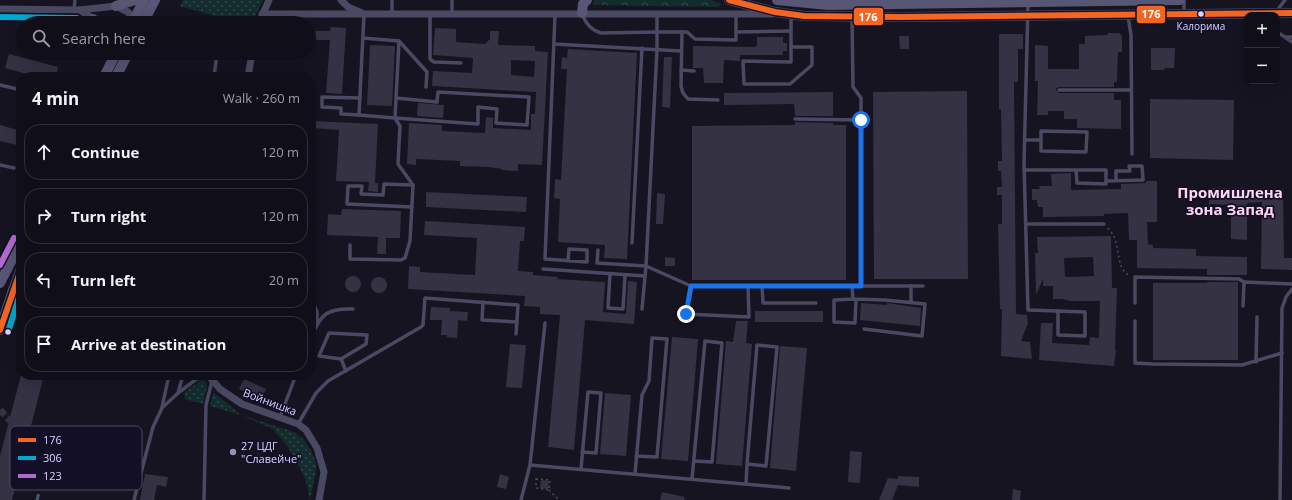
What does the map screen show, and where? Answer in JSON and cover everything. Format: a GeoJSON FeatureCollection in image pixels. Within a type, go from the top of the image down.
{"type":"FeatureCollection","features":[{"type":"Feature","properties":{"kind":"main road"},"geometry":{"type":"LineString","coordinates":[[116,6],[135,0]]}},
{"type":"Feature","properties":{"kind":"main road"},"geometry":{"type":"LineString","coordinates":[[140,16],[144,0]]}},
{"type":"Feature","properties":{"kind":"main road"},"geometry":{"type":"LineString","coordinates":[[143,16],[156,0]]}},
{"type":"Feature","properties":{"kind":"main road"},"geometry":{"type":"LineString","coordinates":[[582,13],[584,4],[587,0]]}},
{"type":"Feature","properties":{"kind":"main road"},"geometry":{"type":"LineString","coordinates":[[729,0],[759,9],[791,15],[1244,14]]}},
{"type":"Feature","properties":{"kind":"main road"},"geometry":{"type":"LineString","coordinates":[[777,0],[828,5],[851,2],[870,4],[1180,0]]}},
{"type":"Feature","properties":{"kind":"main road"},"geometry":{"type":"LineString","coordinates":[[1280,14],[1292,13]]}},
{"type":"Feature","properties":{"kind":"main road"},"geometry":{"type":"LineString","coordinates":[[105,72],[106,60]]}},
{"type":"Feature","properties":{"kind":"main road"},"geometry":{"type":"LineString","coordinates":[[107,72],[113,60]]}},
{"type":"Feature","properties":{"kind":"main road"},"geometry":{"type":"LineString","coordinates":[[118,72],[124,60]]}},
{"type":"Feature","properties":{"kind":"main road"},"geometry":{"type":"LineString","coordinates":[[0,283],[16,252]]}},
{"type":"Feature","properties":{"kind":"main road"},"geometry":{"type":"LineString","coordinates":[[0,330],[16,282]]}},
{"type":"Feature","properties":{"kind":"street"},"geometry":{"type":"LineString","coordinates":[[269,0],[262,14],[582,13],[791,15]]}},
{"type":"Feature","properties":{"kind":"street"},"geometry":{"type":"LineString","coordinates":[[340,0],[364,14]]}},
{"type":"Feature","properties":{"kind":"street"},"geometry":{"type":"LineString","coordinates":[[0,10],[77,10],[116,6],[133,16]]}},
{"type":"Feature","properties":{"kind":"street"},"geometry":{"type":"LineString","coordinates":[[77,10],[87,16]]}},
{"type":"Feature","properties":{"kind":"street"},"geometry":{"type":"LineString","coordinates":[[249,72],[251,60]]}},
{"type":"Feature","properties":{"kind":"street","name":"Войнишка"},"geometry":{"type":"LineString","coordinates":[[212,380],[229,396],[242,404],[298,424],[306,430],[317,448],[324,472],[324,480],[319,500]]}},
{"type":"Feature","properties":{"kind":"lane"},"geometry":{"type":"LineString","coordinates":[[75,0],[77,10]]}},
{"type":"Feature","properties":{"kind":"lane"},"geometry":{"type":"LineString","coordinates":[[392,0],[392,14]]}},
{"type":"Feature","properties":{"kind":"lane"},"geometry":{"type":"LineString","coordinates":[[452,0],[452,14]]}},
{"type":"Feature","properties":{"kind":"lane"},"geometry":{"type":"LineString","coordinates":[[1184,0],[1184,14]]}},
{"type":"Feature","properties":{"kind":"lane"},"geometry":{"type":"LineString","coordinates":[[1276,12],[1285,0]]}},
{"type":"Feature","properties":{"kind":"lane"},"geometry":{"type":"LineString","coordinates":[[1028,1],[1024,170],[1028,310],[1058,311],[1085,312],[1085,336],[1058,335],[1058,311]]}},
{"type":"Feature","properties":{"kind":"lane"},"geometry":{"type":"LineString","coordinates":[[582,13],[585,21],[590,27],[601,33],[687,32],[695,38],[736,40],[736,14]]}},
{"type":"Feature","properties":{"kind":"lane"},"geometry":{"type":"LineString","coordinates":[[359,115],[364,14]]}},
{"type":"Feature","properties":{"kind":"lane"},"geometry":{"type":"LineString","coordinates":[[430,14],[430,59],[434,62],[461,63]]}},
{"type":"Feature","properties":{"kind":"lane"},"geometry":{"type":"LineString","coordinates":[[555,14],[545,259],[568,261],[587,262],[587,250],[569,249],[568,261]]}},
{"type":"Feature","properties":{"kind":"lane"},"geometry":{"type":"LineString","coordinates":[[642,309],[646,266],[657,49],[657,14]]}},
{"type":"Feature","properties":{"kind":"lane"},"geometry":{"type":"LineString","coordinates":[[1128,14],[1130,35],[1132,154]]}},
{"type":"Feature","properties":{"kind":"lane"},"geometry":{"type":"LineString","coordinates":[[791,15],[790,62],[743,61],[744,84],[790,84],[812,65],[812,47],[791,47]]}},
{"type":"Feature","properties":{"kind":"lane"},"geometry":{"type":"LineString","coordinates":[[852,16],[853,86],[861,98],[861,286]]}},
{"type":"Feature","properties":{"kind":"lane"},"geometry":{"type":"LineString","coordinates":[[682,32],[681,86],[685,97],[688,99],[718,100]]}},
{"type":"Feature","properties":{"kind":"lane"},"geometry":{"type":"LineString","coordinates":[[736,32],[791,32]]}},
{"type":"Feature","properties":{"kind":"lane"},"geometry":{"type":"LineString","coordinates":[[1280,34],[1292,42]]}},
{"type":"Feature","properties":{"kind":"lane"},"geometry":{"type":"LineString","coordinates":[[1285,37],[1292,37]]}},
{"type":"Feature","properties":{"kind":"lane"},"geometry":{"type":"LineString","coordinates":[[363,38],[399,41],[426,72],[426,87]]}},
{"type":"Feature","properties":{"kind":"lane"},"geometry":{"type":"LineString","coordinates":[[350,246],[350,259],[401,260],[405,258],[410,241],[413,185],[398,164],[400,126],[395,118],[399,41]]}},
{"type":"Feature","properties":{"kind":"lane"},"geometry":{"type":"LineString","coordinates":[[554,44],[681,51]]}},
{"type":"Feature","properties":{"kind":"lane"},"geometry":{"type":"LineString","coordinates":[[632,243],[642,48]]}},
{"type":"Feature","properties":{"kind":"lane"},"geometry":{"type":"LineString","coordinates":[[215,72],[216,60]]}},
{"type":"Feature","properties":{"kind":"lane"},"geometry":{"type":"LineString","coordinates":[[681,70],[694,71]]}},
{"type":"Feature","properties":{"kind":"lane"},"geometry":{"type":"LineString","coordinates":[[0,85],[16,89]]}},
{"type":"Feature","properties":{"kind":"lane"},"geometry":{"type":"LineString","coordinates":[[1059,90],[1131,90]]}},
{"type":"Feature","properties":{"kind":"lane"},"geometry":{"type":"LineString","coordinates":[[360,98],[322,97],[322,107],[341,108],[341,114],[478,124],[478,107],[497,109],[496,123],[527,125],[529,97],[438,92],[437,102],[396,98]]}},
{"type":"Feature","properties":{"kind":"lane"},"geometry":{"type":"LineString","coordinates":[[795,119],[861,120]]}},
{"type":"Feature","properties":{"kind":"lane"},"geometry":{"type":"LineString","coordinates":[[1041,131],[1087,132],[1086,152],[1041,151],[1041,140],[1041,131]]}},
{"type":"Feature","properties":{"kind":"lane"},"geometry":{"type":"LineString","coordinates":[[1025,140],[1041,140]]}},
{"type":"Feature","properties":{"kind":"lane"},"geometry":{"type":"LineString","coordinates":[[0,165],[14,168]]}},
{"type":"Feature","properties":{"kind":"lane"},"geometry":{"type":"LineString","coordinates":[[1076,170],[1077,183],[1106,184],[1106,181],[1116,181],[1143,180],[1142,166],[1129,166],[1130,171],[1116,171],[1116,181]]}},
{"type":"Feature","properties":{"kind":"lane"},"geometry":{"type":"LineString","coordinates":[[1024,170],[1106,170],[1106,181]]}},
{"type":"Feature","properties":{"kind":"lane"},"geometry":{"type":"LineString","coordinates":[[412,207],[347,204],[348,186],[362,186],[361,194],[383,195],[384,184],[413,185]]}},
{"type":"Feature","properties":{"kind":"lane"},"geometry":{"type":"LineString","coordinates":[[1026,224],[1104,224]]}},
{"type":"Feature","properties":{"kind":"lane"},"geometry":{"type":"LineString","coordinates":[[598,250],[597,263],[646,266],[691,286],[923,286]]}},
{"type":"Feature","properties":{"kind":"lane"},"geometry":{"type":"LineString","coordinates":[[543,269],[645,276]]}},
{"type":"Feature","properties":{"kind":"lane"},"geometry":{"type":"LineString","coordinates":[[610,274],[608,308],[624,309],[625,275]]}},
{"type":"Feature","properties":{"kind":"lane"},"geometry":{"type":"LineString","coordinates":[[1135,303],[1135,277],[1239,279],[1244,282],[1292,284]]}},
{"type":"Feature","properties":{"kind":"lane"},"geometry":{"type":"LineString","coordinates":[[1243,306],[1244,282]]}},
{"type":"Feature","properties":{"kind":"lane"},"geometry":{"type":"LineString","coordinates":[[691,286],[686,314],[748,317],[748,286]]}},
{"type":"Feature","properties":{"kind":"lane"},"geometry":{"type":"LineString","coordinates":[[762,286],[763,303],[816,303]]}},
{"type":"Feature","properties":{"kind":"lane"},"geometry":{"type":"LineString","coordinates":[[852,286],[854,300],[854,323],[834,322],[834,300],[854,300],[885,300],[925,304],[922,336],[864,329]]}},
{"type":"Feature","properties":{"kind":"lane"},"geometry":{"type":"LineString","coordinates":[[911,286],[911,302]]}},
{"type":"Feature","properties":{"kind":"lane"},"geometry":{"type":"LineString","coordinates":[[1280,500],[1282,308],[1286,297],[1292,290]]}},
{"type":"Feature","properties":{"kind":"lane"},"geometry":{"type":"LineString","coordinates":[[298,424],[320,387],[421,327],[423,325],[425,298],[518,305],[516,334]]}},
{"type":"Feature","properties":{"kind":"lane"},"geometry":{"type":"LineString","coordinates":[[482,302],[482,320],[517,322]]}},
{"type":"Feature","properties":{"kind":"lane"},"geometry":{"type":"LineString","coordinates":[[317,325],[324,315],[331,311],[339,309],[353,310]]}},
{"type":"Feature","properties":{"kind":"lane"},"geometry":{"type":"LineString","coordinates":[[316,310],[317,325]]}},
{"type":"Feature","properties":{"kind":"lane"},"geometry":{"type":"LineString","coordinates":[[1256,362],[1257,317]]}},
{"type":"Feature","properties":{"kind":"lane"},"geometry":{"type":"LineString","coordinates":[[1135,321],[1135,362],[1242,365],[1282,353]]}},
{"type":"Feature","properties":{"kind":"lane"},"geometry":{"type":"LineString","coordinates":[[521,500],[530,465],[545,323]]}},
{"type":"Feature","properties":{"kind":"lane"},"geometry":{"type":"LineString","coordinates":[[329,333],[367,334],[366,344],[341,359],[320,356],[329,333]]}},
{"type":"Feature","properties":{"kind":"lane"},"geometry":{"type":"LineString","coordinates":[[635,474],[636,456],[642,395],[649,381],[652,338],[667,338],[657,457],[636,456]]}},
{"type":"Feature","properties":{"kind":"lane"},"geometry":{"type":"LineString","coordinates":[[692,479],[705,342],[722,343],[712,462],[694,461]]}},
{"type":"Feature","properties":{"kind":"lane"},"geometry":{"type":"LineString","coordinates":[[746,484],[747,464],[757,345],[776,347],[766,466],[747,464]]}},
{"type":"Feature","properties":{"kind":"lane"},"geometry":{"type":"LineString","coordinates":[[341,359],[346,371]]}},
{"type":"Feature","properties":{"kind":"lane"},"geometry":{"type":"LineString","coordinates":[[142,471],[154,427],[162,408],[168,380]]}},
{"type":"Feature","properties":{"kind":"lane"},"geometry":{"type":"LineString","coordinates":[[178,393],[182,380]]}},
{"type":"Feature","properties":{"kind":"lane"},"geometry":{"type":"LineString","coordinates":[[162,408],[195,380]]}},
{"type":"Feature","properties":{"kind":"lane"},"geometry":{"type":"LineString","coordinates":[[204,500],[206,405],[210,380]]}},
{"type":"Feature","properties":{"kind":"lane"},"geometry":{"type":"LineString","coordinates":[[280,417],[294,380]]}},
{"type":"Feature","properties":{"kind":"lane"},"geometry":{"type":"LineString","coordinates":[[581,469],[582,452],[588,392],[601,393],[596,453],[582,452]]}},
{"type":"Feature","properties":{"kind":"lane"},"geometry":{"type":"LineString","coordinates":[[530,465],[789,488]]}},
{"type":"Feature","properties":{"kind":"lane"},"geometry":{"type":"LineString","coordinates":[[134,500],[137,490]]}},
{"type":"Feature","properties":{"kind":"path"},"geometry":{"type":"LineString","coordinates":[[1104,224],[1111,231],[1116,241],[1121,268],[1127,274],[1135,277]]}},
{"type":"Feature","properties":{"kind":"path"},"geometry":{"type":"LineString","coordinates":[[549,490],[550,480],[536,479],[536,488],[549,490],[559,500]]}},
{"type":"Feature","properties":{"kind":"green space"},"geometry":{"type":"Polygon","coordinates":[[[183,0],[263,0],[255,16],[215,16],[180,6],[183,0]]]}},
{"type":"Feature","properties":{"kind":"green space"},"geometry":{"type":"Polygon","coordinates":[[[595,0],[711,0],[722,4],[718,7],[592,5],[595,0]]]}},
{"type":"Feature","properties":{"kind":"green space"},"geometry":{"type":"Polygon","coordinates":[[[202,380],[204,380],[207,386],[203,404],[184,399],[185,392],[202,380]]]}},
{"type":"Feature","properties":{"kind":"green space"},"geometry":{"type":"Polygon","coordinates":[[[213,392],[241,415],[210,406],[213,392]]]}},
{"type":"Feature","properties":{"kind":"green space"},"geometry":{"type":"Polygon","coordinates":[[[241,415],[294,432],[303,439],[311,450],[316,463],[316,472],[310,500],[306,481],[288,447],[273,429],[241,415]]]}},
{"type":"Feature","properties":{"kind":"building"},"geometry":{"type":"Polygon","coordinates":[[[331,27],[346,28],[342,94],[326,93],[330,40],[316,40],[316,31],[330,31],[331,27]]]}},
{"type":"Feature","properties":{"kind":"building"},"geometry":{"type":"Polygon","coordinates":[[[435,28],[456,29],[456,42],[485,44],[490,39],[490,31],[499,31],[498,45],[535,46],[535,51],[548,52],[542,165],[518,164],[518,171],[489,167],[460,166],[460,161],[416,159],[416,165],[407,164],[409,123],[442,125],[442,131],[485,133],[486,117],[493,118],[493,128],[531,130],[531,114],[535,114],[536,92],[432,86],[433,71],[472,73],[473,58],[433,55],[435,28]],[[511,60],[511,75],[534,77],[535,61],[511,60]]]}},
{"type":"Feature","properties":{"kind":"building"},"geometry":{"type":"Polygon","coordinates":[[[1108,33],[1119,33],[1122,36],[1122,52],[1118,52],[1117,82],[1114,82],[1114,87],[1059,87],[1056,88],[1056,90],[1059,93],[1114,93],[1114,100],[1121,100],[1121,129],[1077,128],[1077,119],[1064,119],[1064,111],[1048,111],[1048,115],[1037,115],[1038,81],[1035,81],[1035,45],[1048,46],[1048,69],[1079,69],[1079,44],[1085,44],[1085,36],[1107,35],[1108,33]]]}},
{"type":"Feature","properties":{"kind":"building"},"geometry":{"type":"Polygon","coordinates":[[[999,34],[1023,34],[1023,49],[1018,49],[1018,82],[1014,82],[1016,314],[1027,315],[1028,323],[1021,341],[1030,342],[1032,359],[1001,356],[1002,309],[1000,309],[998,224],[1002,224],[1002,195],[997,195],[997,187],[1002,187],[1001,171],[998,171],[998,161],[1002,161],[1001,109],[999,109],[999,34]]]}},
{"type":"Feature","properties":{"kind":"building"},"geometry":{"type":"Polygon","coordinates":[[[899,36],[909,36],[909,49],[900,49],[899,36]]]}},
{"type":"Feature","properties":{"kind":"building"},"geometry":{"type":"Polygon","coordinates":[[[757,37],[783,37],[783,43],[787,43],[787,51],[783,51],[783,55],[740,55],[740,61],[724,60],[723,83],[704,83],[703,68],[693,68],[693,46],[754,47],[757,46],[757,37]]]}},
{"type":"Feature","properties":{"kind":"building"},"geometry":{"type":"Polygon","coordinates":[[[370,45],[395,46],[392,106],[367,105],[370,45]]]}},
{"type":"Feature","properties":{"kind":"building"},"geometry":{"type":"Polygon","coordinates":[[[1151,48],[1175,48],[1174,68],[1164,68],[1165,70],[1151,70],[1151,48]]]}},
{"type":"Feature","properties":{"kind":"building"},"geometry":{"type":"Polygon","coordinates":[[[568,49],[637,53],[627,259],[604,258],[605,245],[558,242],[560,199],[554,198],[555,179],[561,180],[567,69],[561,69],[562,57],[567,58],[568,49]]]}},
{"type":"Feature","properties":{"kind":"building"},"geometry":{"type":"Polygon","coordinates":[[[9,54],[16,56],[16,60],[32,60],[58,67],[57,72],[19,72],[5,68],[9,54]]]}},
{"type":"Feature","properties":{"kind":"building"},"geometry":{"type":"Polygon","coordinates":[[[664,57],[672,57],[670,108],[662,107],[664,57]]]}},
{"type":"Feature","properties":{"kind":"building"},"geometry":{"type":"Polygon","coordinates":[[[967,91],[968,279],[874,279],[873,92],[967,91]]]}},
{"type":"Feature","properties":{"kind":"building"},"geometry":{"type":"Polygon","coordinates":[[[833,92],[833,116],[795,116],[794,104],[724,105],[724,93],[833,92]]]}},
{"type":"Feature","properties":{"kind":"building"},"geometry":{"type":"Polygon","coordinates":[[[1150,99],[1234,100],[1233,160],[1150,158],[1150,99]]]}},
{"type":"Feature","properties":{"kind":"building"},"geometry":{"type":"Polygon","coordinates":[[[418,103],[444,105],[443,118],[417,116],[418,103]]]}},
{"type":"Feature","properties":{"kind":"building"},"geometry":{"type":"Polygon","coordinates":[[[316,121],[378,124],[375,183],[378,183],[378,192],[368,191],[369,182],[336,181],[339,130],[316,128],[316,121]]]}},
{"type":"Feature","properties":{"kind":"building"},"geometry":{"type":"Polygon","coordinates":[[[795,122],[833,123],[833,125],[846,125],[846,280],[692,280],[692,126],[795,125],[795,122]]]}},
{"type":"Feature","properties":{"kind":"building"},"geometry":{"type":"Polygon","coordinates":[[[0,125],[16,130],[16,145],[0,141],[0,125]]]}},
{"type":"Feature","properties":{"kind":"building"},"geometry":{"type":"Polygon","coordinates":[[[1071,173],[1071,190],[1121,189],[1121,184],[1157,181],[1157,222],[1147,222],[1148,244],[1153,245],[1153,248],[1196,249],[1196,256],[1247,257],[1247,275],[1207,275],[1207,269],[1137,268],[1137,240],[1129,240],[1128,213],[1104,214],[1104,216],[1043,217],[1043,207],[1038,207],[1037,200],[1032,200],[1032,189],[1040,189],[1039,186],[1052,186],[1051,174],[1071,173]]]}},
{"type":"Feature","properties":{"kind":"building"},"geometry":{"type":"Polygon","coordinates":[[[1209,188],[1283,189],[1284,258],[1292,258],[1292,270],[1261,269],[1262,202],[1247,203],[1247,240],[1231,239],[1231,205],[1209,204],[1209,188]]]}},
{"type":"Feature","properties":{"kind":"building"},"geometry":{"type":"Polygon","coordinates":[[[426,192],[527,197],[526,212],[426,207],[426,192]]]}},
{"type":"Feature","properties":{"kind":"building"},"geometry":{"type":"Polygon","coordinates":[[[657,193],[665,194],[663,224],[656,224],[657,193]]]}},
{"type":"Feature","properties":{"kind":"building"},"geometry":{"type":"Polygon","coordinates":[[[342,209],[401,211],[400,238],[386,238],[386,254],[377,254],[378,237],[327,235],[328,214],[341,215],[342,209]]]}},
{"type":"Feature","properties":{"kind":"building"},"geometry":{"type":"Polygon","coordinates":[[[425,221],[525,227],[524,241],[520,241],[518,271],[533,272],[533,275],[558,277],[557,279],[605,282],[603,312],[626,314],[628,281],[637,282],[634,324],[585,320],[574,450],[548,447],[560,315],[540,314],[540,307],[524,306],[525,296],[408,289],[409,266],[420,267],[420,272],[475,275],[477,238],[424,235],[425,221]]]}},
{"type":"Feature","properties":{"kind":"building"},"geometry":{"type":"Polygon","coordinates":[[[1111,236],[1112,288],[1117,288],[1116,350],[1114,366],[1039,360],[1041,323],[1053,323],[1052,343],[1089,345],[1090,337],[1099,338],[1100,301],[1070,301],[1053,299],[1053,286],[1043,286],[1043,279],[1036,295],[1035,253],[1038,253],[1037,237],[1111,236]],[[1093,257],[1064,258],[1065,277],[1094,276],[1093,257]]]}},
{"type":"Feature","properties":{"kind":"building"},"geometry":{"type":"Polygon","coordinates":[[[665,257],[675,258],[675,266],[665,266],[665,257]]]}},
{"type":"Feature","properties":{"kind":"building"},"geometry":{"type":"Polygon","coordinates":[[[353,276],[360,281],[361,284],[356,291],[353,292],[346,287],[345,284],[350,277],[353,276]]]}},
{"type":"Feature","properties":{"kind":"building"},"geometry":{"type":"Polygon","coordinates":[[[379,277],[386,282],[387,285],[382,292],[379,293],[372,288],[371,285],[376,278],[379,277]]]}},
{"type":"Feature","properties":{"kind":"building"},"geometry":{"type":"Polygon","coordinates":[[[1238,282],[1238,360],[1153,360],[1153,283],[1238,282]]]}},
{"type":"Feature","properties":{"kind":"building"},"geometry":{"type":"Polygon","coordinates":[[[861,303],[887,305],[887,303],[921,308],[920,326],[860,320],[861,303]]]}},
{"type":"Feature","properties":{"kind":"building"},"geometry":{"type":"Polygon","coordinates":[[[431,307],[450,308],[450,311],[468,312],[467,321],[458,320],[457,338],[441,335],[442,320],[430,320],[431,307]]]}},
{"type":"Feature","properties":{"kind":"building"},"geometry":{"type":"Polygon","coordinates":[[[755,311],[823,311],[823,322],[755,322],[755,311]]]}},
{"type":"Feature","properties":{"kind":"building"},"geometry":{"type":"Polygon","coordinates":[[[736,321],[748,321],[746,343],[752,344],[742,466],[716,464],[726,341],[733,342],[736,321]]]}},
{"type":"Feature","properties":{"kind":"building"},"geometry":{"type":"Polygon","coordinates":[[[672,337],[698,339],[688,461],[661,459],[672,337]]]}},
{"type":"Feature","properties":{"kind":"building"},"geometry":{"type":"Polygon","coordinates":[[[510,344],[526,345],[522,388],[506,387],[510,344]]]}},
{"type":"Feature","properties":{"kind":"building"},"geometry":{"type":"Polygon","coordinates":[[[780,346],[807,348],[796,471],[770,468],[780,346]]]}},
{"type":"Feature","properties":{"kind":"building"},"geometry":{"type":"Polygon","coordinates":[[[20,380],[43,380],[31,426],[10,426],[10,490],[15,490],[12,500],[0,500],[0,456],[20,380]]]}},
{"type":"Feature","properties":{"kind":"building"},"geometry":{"type":"Polygon","coordinates":[[[244,380],[246,380],[266,389],[261,399],[239,389],[244,380]]]}},
{"type":"Feature","properties":{"kind":"building"},"geometry":{"type":"Polygon","coordinates":[[[605,393],[631,395],[626,456],[600,454],[605,393]]]}},
{"type":"Feature","properties":{"kind":"building"},"geometry":{"type":"Polygon","coordinates":[[[850,451],[862,452],[860,483],[848,482],[850,451]]]}},
{"type":"Feature","properties":{"kind":"building"},"geometry":{"type":"Polygon","coordinates":[[[145,474],[168,477],[166,487],[157,485],[154,500],[140,500],[145,474]]]}},
{"type":"Feature","properties":{"kind":"building"},"geometry":{"type":"Polygon","coordinates":[[[500,474],[509,477],[506,489],[497,487],[500,474]]]}},
{"type":"Feature","properties":{"kind":"building"},"geometry":{"type":"Polygon","coordinates":[[[898,476],[919,477],[919,487],[898,485],[892,500],[879,500],[888,478],[898,479],[898,476]]]}},
{"type":"Feature","properties":{"kind":"building"},"geometry":{"type":"Polygon","coordinates":[[[541,480],[549,481],[548,489],[540,488],[541,480]]]}},
{"type":"Feature","properties":{"kind":"building"},"geometry":{"type":"Polygon","coordinates":[[[1013,489],[1021,491],[1020,500],[1012,500],[1013,489]]]}},
{"type":"Feature","properties":{"kind":"building"},"geometry":{"type":"Polygon","coordinates":[[[662,492],[685,497],[684,500],[660,500],[662,492]]]}},
{"type":"Feature","properties":{"kind":"tunnel"},"geometry":{"type":"LineString","coordinates":[[0,410],[15,426]]}},
{"type":"Feature","properties":{"kind":"railway"},"geometry":{"type":"LineString","coordinates":[[37,500],[40,490]]}},
{"type":"Feature","properties":{"kind":"transit line","name":"176"},"geometry":{"type":"LineString","coordinates":[[729,0],[775,12],[804,16],[900,17],[1292,13]]}},
{"type":"Feature","properties":{"kind":"transit line","name":"306"},"geometry":{"type":"LineString","coordinates":[[0,17],[16,17]]}},
{"type":"Feature","properties":{"kind":"transit line","name":"123"},"geometry":{"type":"LineString","coordinates":[[0,265],[14,238]]}},
{"type":"Feature","properties":{"kind":"transit line","name":"176"},"geometry":{"type":"LineString","coordinates":[[0,330],[16,284]]}},
{"type":"Feature","properties":{"kind":"transit line","name":"306"},"geometry":{"type":"LineString","coordinates":[[8,332],[16,307]]}},
{"type":"Feature","properties":{"kind":"place","name":"Калорима"},"geometry":{"type":"Point","coordinates":[1201,14]}},
{"type":"Feature","properties":{"kind":"place","name":"27 ЦДГ \"Славейче\""},"geometry":{"type":"Point","coordinates":[233,452]}},
{"type":"Feature","properties":{"kind":"district","name":"Промишлена зона Запад"},"geometry":{"type":"Point","coordinates":[1230,202]}},
{"type":"Feature","properties":{"kind":"route"},"geometry":{"type":"LineString","coordinates":[[686,314],[691,286],[861,286],[861,120]]}}]}
